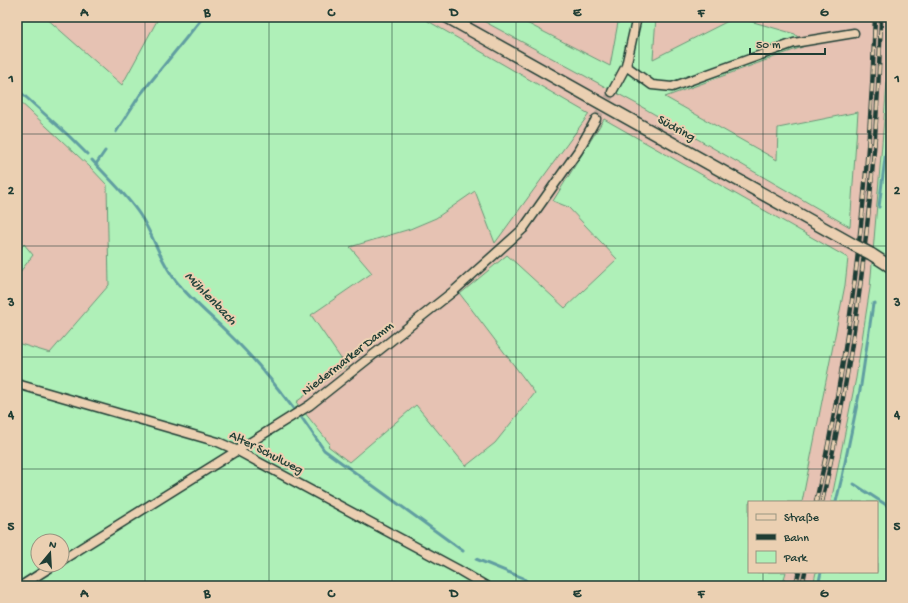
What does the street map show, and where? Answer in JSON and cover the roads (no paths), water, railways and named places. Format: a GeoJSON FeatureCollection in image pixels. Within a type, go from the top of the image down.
{"type":"FeatureCollection","features":[{"type":"Feature","properties":{"kind":"main road","name":"Südring"},"geometry":{"type":"LineString","coordinates":[[447,17],[871,254],[891,267]]}},
{"type":"Feature","properties":{"kind":"street"},"geometry":{"type":"LineString","coordinates":[[612,92],[626,66],[637,17]]}},
{"type":"Feature","properties":{"kind":"street"},"geometry":{"type":"LineString","coordinates":[[626,66],[652,85],[672,88],[794,43],[854,33]]}},
{"type":"Feature","properties":{"kind":"street","name":"Niedermarker Damm"},"geometry":{"type":"LineString","coordinates":[[70,555],[310,405],[455,290],[522,229],[578,151],[596,119]]}},
{"type":"Feature","properties":{"kind":"street","name":"Alter Schulweg"},"geometry":{"type":"LineString","coordinates":[[17,384],[218,442],[236,450],[486,586]]}},
{"type":"Feature","properties":{"kind":"street"},"geometry":{"type":"LineString","coordinates":[[21,586],[41,573]]}},
{"type":"Feature","properties":{"kind":"waterway"},"geometry":{"type":"LineString","coordinates":[[116,132],[140,95],[203,17]]}},
{"type":"Feature","properties":{"kind":"waterway"},"geometry":{"type":"LineString","coordinates":[[879,207],[886,150],[891,78]]}},
{"type":"Feature","properties":{"kind":"waterway","name":"Mühlenbach"},"geometry":{"type":"LineString","coordinates":[[17,89],[87,154]]}},
{"type":"Feature","properties":{"kind":"waterway"},"geometry":{"type":"LineString","coordinates":[[96,164],[105,151]]}},
{"type":"Feature","properties":{"kind":"waterway","name":"Mühlenbach"},"geometry":{"type":"LineString","coordinates":[[92,160],[140,215],[170,273],[176,281],[195,302],[247,352],[293,408]]}},
{"type":"Feature","properties":{"kind":"waterway"},"geometry":{"type":"LineString","coordinates":[[842,477],[861,385],[873,304],[875,303]]}},
{"type":"Feature","properties":{"kind":"waterway","name":"Mühlenbach"},"geometry":{"type":"LineString","coordinates":[[302,418],[324,450],[463,551]]}},
{"type":"Feature","properties":{"kind":"waterway"},"geometry":{"type":"LineString","coordinates":[[836,501],[843,477]]}},
{"type":"Feature","properties":{"kind":"waterway"},"geometry":{"type":"LineString","coordinates":[[854,484],[891,508]]}},
{"type":"Feature","properties":{"kind":"waterway","name":"Mühlenbach"},"geometry":{"type":"LineString","coordinates":[[476,559],[523,578],[532,586]]}},
{"type":"Feature","properties":{"kind":"waterway"},"geometry":{"type":"LineString","coordinates":[[818,586],[821,573]]}},
{"type":"Feature","properties":{"kind":"tunnel"},"geometry":{"type":"LineString","coordinates":[[596,119],[612,92]]}},
{"type":"Feature","properties":{"kind":"railway"},"geometry":{"type":"LineString","coordinates":[[816,501],[840,382],[857,261],[869,139],[875,17]]}},
{"type":"Feature","properties":{"kind":"railway"},"geometry":{"type":"LineString","coordinates":[[822,501],[846,383],[863,262],[875,142],[881,20]]}},
{"type":"Feature","properties":{"kind":"railway"},"geometry":{"type":"LineString","coordinates":[[795,586],[799,573]]}},
{"type":"Feature","properties":{"kind":"railway"},"geometry":{"type":"LineString","coordinates":[[802,586],[805,573]]}}]}
